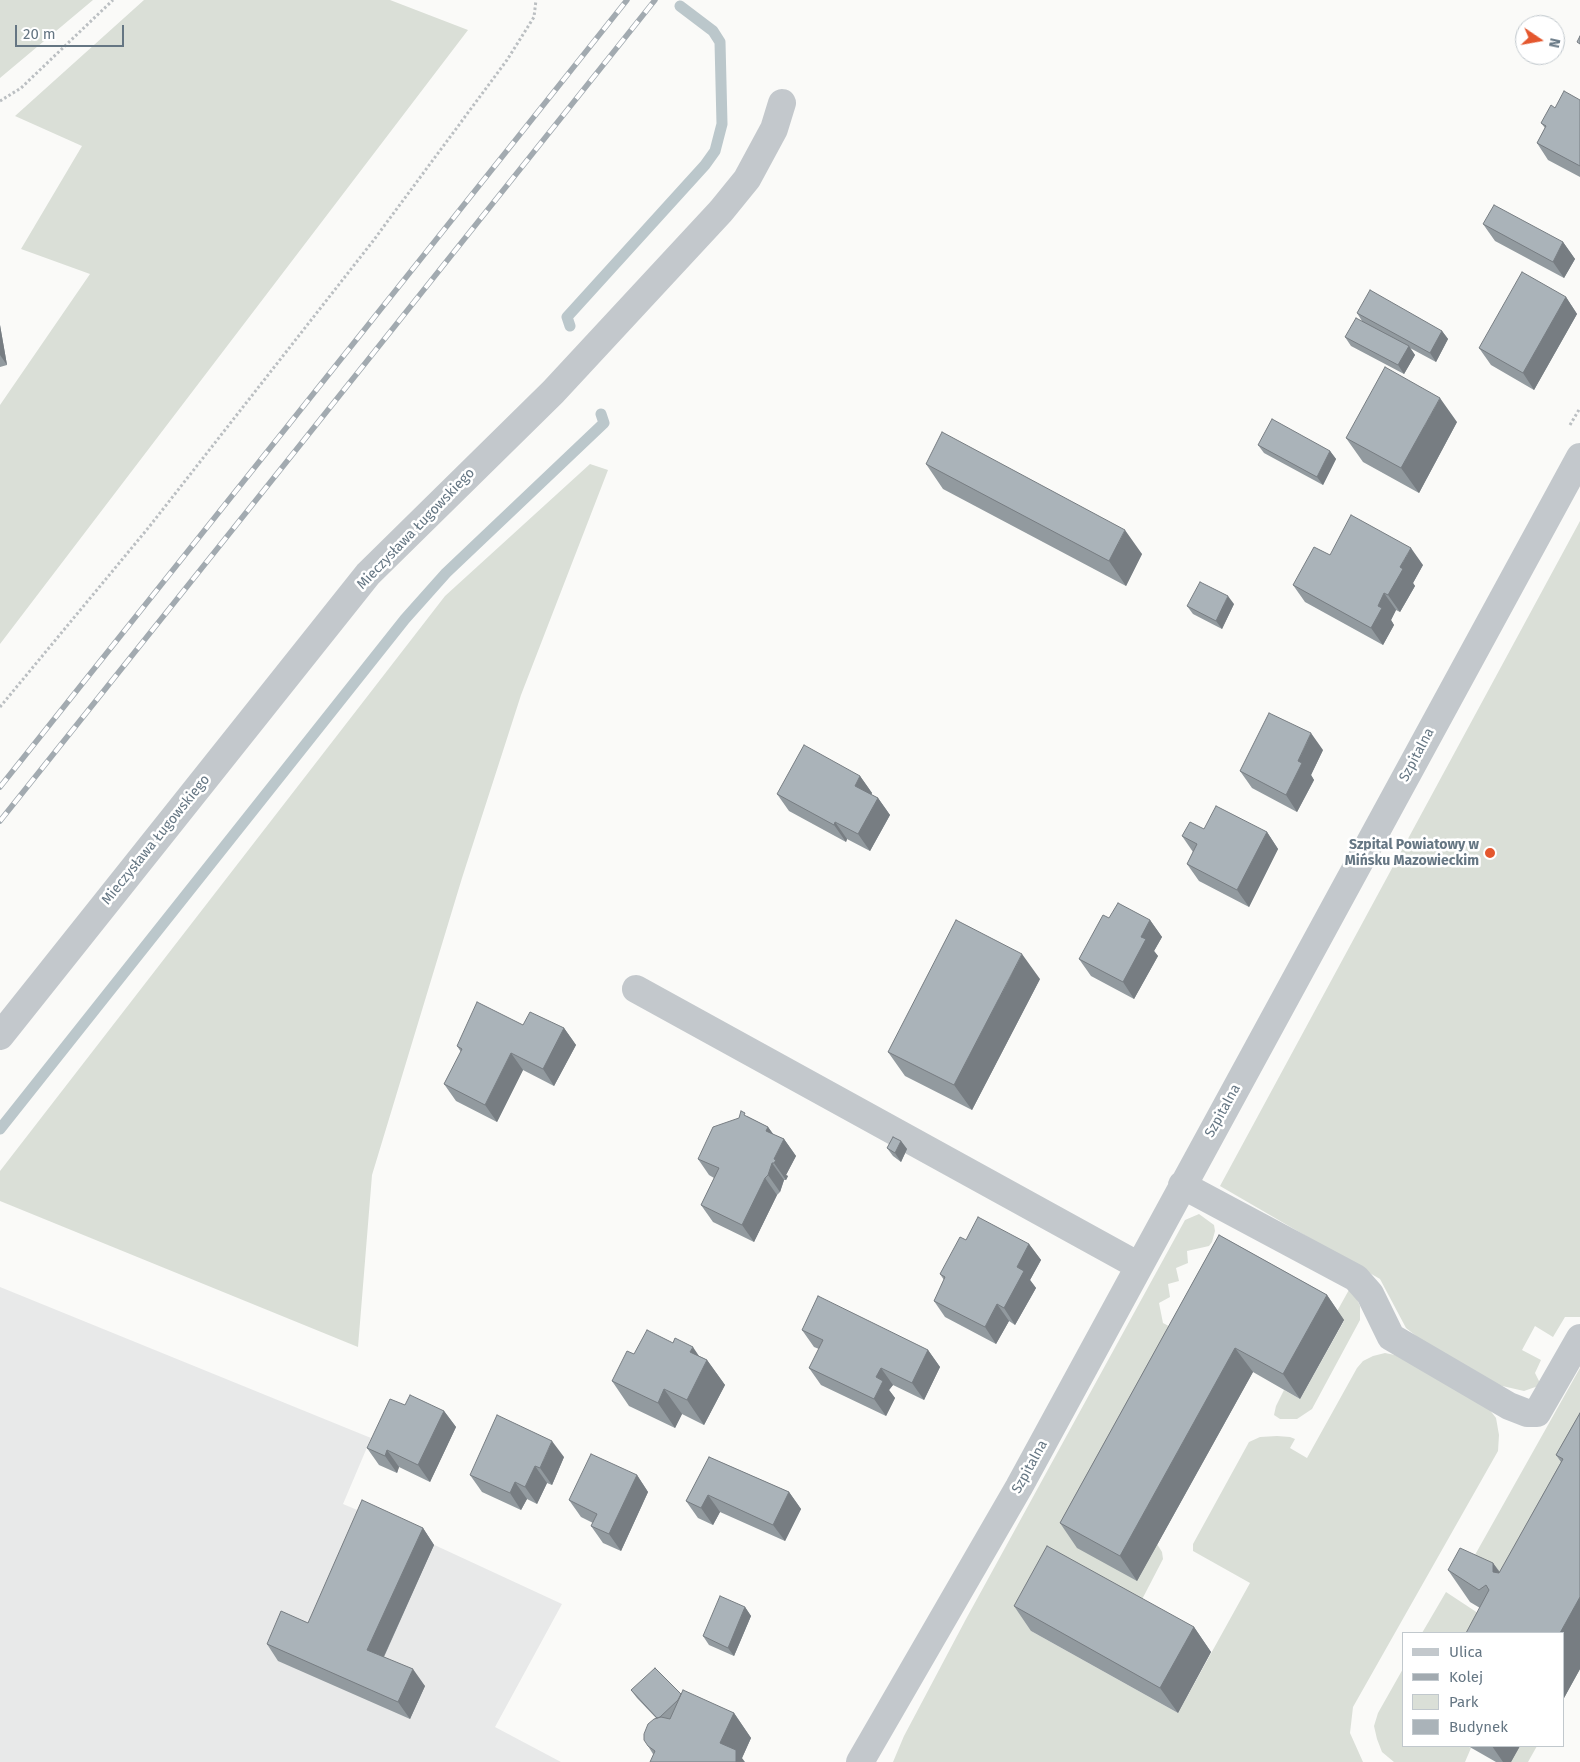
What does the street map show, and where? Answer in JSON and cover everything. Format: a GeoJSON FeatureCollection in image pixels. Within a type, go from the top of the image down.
{"type":"FeatureCollection","features":[{"type":"Feature","properties":{"kind":"street","name":"Mieczysława Ługowskiego"},"geometry":{"type":"LineString","coordinates":[[0,1036],[368,574],[552,392],[721,211],[746,179],[774,130],[782,103]]}},
{"type":"Feature","properties":{"kind":"street","name":"Szpitalna"},"geometry":{"type":"LineString","coordinates":[[860,1762],[1019,1488],[1182,1185],[1580,457]]}},
{"type":"Feature","properties":{"kind":"street"},"geometry":{"type":"LineString","coordinates":[[636,988],[1138,1266]]}},
{"type":"Feature","properties":{"kind":"street"},"geometry":{"type":"LineString","coordinates":[[1182,1185],[1356,1278],[1370,1294],[1391,1338],[1509,1406],[1527,1413],[1537,1413],[1580,1338]]}},
{"type":"Feature","properties":{"kind":"path"},"geometry":{"type":"LineString","coordinates":[[0,101],[21,88],[112,0]]}},
{"type":"Feature","properties":{"kind":"path"},"geometry":{"type":"LineString","coordinates":[[0,707],[156,520],[372,241],[508,60],[534,17],[536,0]]}},
{"type":"Feature","properties":{"kind":"shaded area"},"geometry":{"type":"Polygon","coordinates":[[[0,1287],[371,1438],[343,1504],[562,1604],[495,1727],[561,1762],[0,1762],[0,1287]]]}},
{"type":"Feature","properties":{"kind":"green space"},"geometry":{"type":"Polygon","coordinates":[[[0,0],[93,0],[0,78],[0,0]]]}},
{"type":"Feature","properties":{"kind":"green space"},"geometry":{"type":"Polygon","coordinates":[[[144,0],[390,0],[468,30],[0,644],[0,405],[90,274],[21,249],[82,146],[15,116],[144,0]]]}},
{"type":"Feature","properties":{"kind":"green space"},"geometry":{"type":"Polygon","coordinates":[[[590,464],[608,470],[521,695],[462,878],[372,1175],[358,1347],[0,1201],[0,1171],[445,596],[590,464]]]}},
{"type":"Feature","properties":{"kind":"green space"},"geometry":{"type":"Polygon","coordinates":[[[1580,521],[1580,1317],[1565,1317],[1553,1337],[1535,1326],[1522,1350],[1541,1360],[1535,1373],[1541,1385],[1524,1391],[1498,1385],[1426,1344],[1406,1328],[1380,1279],[1220,1186],[1580,521]]]}},
{"type":"Feature","properties":{"kind":"green space"},"geometry":{"type":"Polygon","coordinates":[[[1199,1214],[1214,1225],[1215,1231],[1212,1242],[1209,1246],[1187,1251],[1188,1263],[1176,1268],[1179,1281],[1168,1284],[1170,1297],[1159,1303],[1163,1323],[1193,1339],[1157,1544],[1162,1552],[1163,1559],[1136,1611],[1031,1631],[1178,1713],[1250,1583],[1193,1551],[1193,1544],[1249,1442],[1260,1437],[1290,1437],[1295,1439],[1290,1448],[1307,1458],[1357,1368],[1363,1361],[1373,1356],[1385,1353],[1395,1355],[1486,1405],[1496,1418],[1499,1435],[1498,1451],[1353,1707],[1350,1733],[1363,1762],[893,1762],[904,1736],[966,1619],[1185,1220],[1199,1214]]]}},
{"type":"Feature","properties":{"kind":"green space"},"geometry":{"type":"Polygon","coordinates":[[[1350,1288],[1360,1306],[1360,1320],[1312,1409],[1297,1419],[1280,1419],[1274,1415],[1284,1390],[1300,1399],[1344,1321],[1335,1315],[1350,1288]]]}},
{"type":"Feature","properties":{"kind":"green space"},"geometry":{"type":"Polygon","coordinates":[[[1580,1368],[1580,1485],[1522,1605],[1471,1562],[1580,1368]]]}},
{"type":"Feature","properties":{"kind":"green space"},"geometry":{"type":"Polygon","coordinates":[[[1446,1592],[1505,1632],[1423,1632],[1446,1592]]]}},
{"type":"Feature","properties":{"kind":"green space"},"geometry":{"type":"Polygon","coordinates":[[[1402,1671],[1402,1747],[1469,1747],[1471,1748],[1465,1762],[1394,1762],[1382,1752],[1377,1739],[1374,1726],[1378,1713],[1402,1671]]]}},
{"type":"Feature","properties":{"kind":"green space"},"geometry":{"type":"Polygon","coordinates":[[[1519,1747],[1536,1747],[1528,1762],[1511,1762],[1519,1747]]]}},
{"type":"Feature","properties":{"kind":"building"},"geometry":{"type":"Polygon","coordinates":[[[1564,91],[1580,100],[1580,166],[1537,143],[1546,126],[1541,123],[1551,105],[1555,108],[1564,91]]]}},
{"type":"Feature","properties":{"kind":"building"},"geometry":{"type":"Polygon","coordinates":[[[1494,205],[1563,242],[1553,262],[1483,224],[1494,205]]]}},
{"type":"Feature","properties":{"kind":"building"},"geometry":{"type":"Polygon","coordinates":[[[1522,272],[1566,297],[1523,373],[1479,348],[1522,272]]]}},
{"type":"Feature","properties":{"kind":"building"},"geometry":{"type":"Polygon","coordinates":[[[1370,290],[1442,331],[1430,353],[1357,313],[1370,290]]]}},
{"type":"Feature","properties":{"kind":"building"},"geometry":{"type":"Polygon","coordinates":[[[1356,318],[1409,346],[1398,365],[1345,337],[1356,318]]]}},
{"type":"Feature","properties":{"kind":"building"},"geometry":{"type":"Polygon","coordinates":[[[1385,367],[1440,398],[1401,468],[1346,438],[1385,367]]]}},
{"type":"Feature","properties":{"kind":"building"},"geometry":{"type":"Polygon","coordinates":[[[1272,419],[1330,451],[1317,477],[1258,445],[1272,419]]]}},
{"type":"Feature","properties":{"kind":"building"},"geometry":{"type":"Polygon","coordinates":[[[942,432],[1125,530],[1109,561],[926,464],[942,432]]]}},
{"type":"Feature","properties":{"kind":"building"},"geometry":{"type":"Polygon","coordinates":[[[1351,515],[1411,548],[1400,567],[1403,569],[1388,595],[1384,593],[1378,606],[1382,608],[1371,628],[1293,585],[1314,547],[1330,555],[1351,515]]]}},
{"type":"Feature","properties":{"kind":"building"},"geometry":{"type":"Polygon","coordinates":[[[1200,582],[1228,596],[1216,621],[1187,606],[1200,582]]]}},
{"type":"Feature","properties":{"kind":"building"},"geometry":{"type":"Polygon","coordinates":[[[1269,713],[1311,733],[1298,761],[1302,763],[1286,795],[1240,771],[1269,713]]]}},
{"type":"Feature","properties":{"kind":"building"},"geometry":{"type":"Polygon","coordinates":[[[804,745],[860,776],[855,786],[878,798],[858,834],[835,822],[834,825],[777,794],[804,745]]]}},
{"type":"Feature","properties":{"kind":"building"},"geometry":{"type":"Polygon","coordinates":[[[1216,806],[1267,832],[1237,890],[1187,864],[1197,844],[1182,836],[1190,822],[1204,829],[1216,806]]]}},
{"type":"Feature","properties":{"kind":"building"},"geometry":{"type":"Polygon","coordinates":[[[1118,903],[1150,920],[1141,937],[1146,939],[1123,982],[1079,959],[1103,915],[1109,918],[1118,903]]]}},
{"type":"Feature","properties":{"kind":"building"},"geometry":{"type":"Polygon","coordinates":[[[956,920],[1022,954],[954,1085],[888,1052],[956,920]]]}},
{"type":"Feature","properties":{"kind":"building"},"geometry":{"type":"Polygon","coordinates":[[[477,1002],[523,1025],[530,1012],[564,1028],[543,1069],[511,1053],[485,1105],[444,1084],[462,1049],[457,1046],[477,1002]]]}},
{"type":"Feature","properties":{"kind":"building"},"geometry":{"type":"Polygon","coordinates":[[[741,1111],[745,1113],[744,1115],[768,1127],[766,1131],[784,1139],[774,1159],[776,1160],[772,1163],[768,1175],[742,1225],[701,1205],[719,1168],[698,1159],[713,1127],[739,1118],[741,1111]]]}},
{"type":"Feature","properties":{"kind":"building"},"geometry":{"type":"Polygon","coordinates":[[[893,1137],[901,1141],[895,1153],[887,1148],[893,1137]]]}},
{"type":"Feature","properties":{"kind":"building"},"geometry":{"type":"Polygon","coordinates":[[[978,1217],[1029,1244],[1017,1267],[1024,1271],[1004,1308],[997,1304],[985,1327],[934,1301],[945,1277],[940,1274],[960,1237],[966,1240],[978,1217]]]}},
{"type":"Feature","properties":{"kind":"building"},"geometry":{"type":"Polygon","coordinates":[[[1219,1235],[1327,1295],[1283,1374],[1235,1348],[1120,1556],[1060,1523],[1219,1235]]]}},
{"type":"Feature","properties":{"kind":"building"},"geometry":{"type":"Polygon","coordinates":[[[818,1296],[928,1350],[912,1383],[881,1368],[876,1377],[883,1381],[874,1399],[809,1368],[823,1340],[802,1330],[818,1296]]]}},
{"type":"Feature","properties":{"kind":"building"},"geometry":{"type":"Polygon","coordinates":[[[647,1330],[673,1343],[675,1338],[693,1347],[690,1352],[707,1360],[687,1400],[664,1389],[658,1403],[612,1381],[627,1351],[634,1354],[647,1330]]]}},
{"type":"Feature","properties":{"kind":"building"},"geometry":{"type":"Polygon","coordinates":[[[410,1395],[444,1411],[418,1465],[387,1450],[385,1456],[367,1448],[390,1399],[405,1405],[410,1395]]]}},
{"type":"Feature","properties":{"kind":"building"},"geometry":{"type":"Polygon","coordinates":[[[1580,1413],[1580,1597],[1561,1632],[1467,1632],[1489,1590],[1486,1585],[1479,1590],[1448,1570],[1460,1548],[1493,1563],[1493,1572],[1499,1573],[1563,1459],[1556,1455],[1580,1413]]]}},
{"type":"Feature","properties":{"kind":"building"},"geometry":{"type":"Polygon","coordinates":[[[497,1415],[552,1441],[540,1468],[535,1466],[525,1487],[515,1482],[510,1493],[470,1475],[497,1415]]]}},
{"type":"Feature","properties":{"kind":"building"},"geometry":{"type":"Polygon","coordinates":[[[591,1454],[637,1475],[609,1534],[591,1526],[597,1514],[569,1500],[591,1454]]]}},
{"type":"Feature","properties":{"kind":"building"},"geometry":{"type":"Polygon","coordinates":[[[709,1457],[789,1492],[773,1525],[708,1495],[701,1508],[686,1501],[709,1457]]]}},
{"type":"Feature","properties":{"kind":"building"},"geometry":{"type":"Polygon","coordinates":[[[362,1500],[423,1528],[367,1650],[413,1669],[398,1702],[267,1644],[281,1611],[308,1623],[362,1500]]]}},
{"type":"Feature","properties":{"kind":"building"},"geometry":{"type":"Polygon","coordinates":[[[1047,1546],[1194,1627],[1160,1688],[1014,1606],[1047,1546]]]}},
{"type":"Feature","properties":{"kind":"building"},"geometry":{"type":"Polygon","coordinates":[[[720,1596],[745,1607],[728,1648],[703,1636],[720,1596]]]}},
{"type":"Feature","properties":{"kind":"building"},"geometry":{"type":"Polygon","coordinates":[[[655,1668],[681,1694],[678,1700],[657,1718],[631,1690],[655,1668]]]}},
{"type":"Feature","properties":{"kind":"building"},"geometry":{"type":"Polygon","coordinates":[[[683,1690],[734,1713],[720,1743],[736,1750],[736,1762],[650,1762],[655,1751],[644,1740],[648,1724],[654,1719],[661,1717],[670,1719],[683,1690]]]}},
{"type":"Feature","properties":{"kind":"waterway"},"geometry":{"type":"LineString","coordinates":[[570,326],[567,317],[705,165],[715,151],[722,124],[720,42],[713,31],[680,6]]}},
{"type":"Feature","properties":{"kind":"waterway"},"geometry":{"type":"LineString","coordinates":[[0,1129],[405,619],[446,573],[604,423],[601,414]]}},
{"type":"Feature","properties":{"kind":"railway"},"geometry":{"type":"LineString","coordinates":[[0,787],[627,0]]}},
{"type":"Feature","properties":{"kind":"railway"},"geometry":{"type":"LineString","coordinates":[[0,821],[655,0]]}},
{"type":"Feature","properties":{"kind":"place","name":"Szpital Powiatowy w Mińsku Mazowieckim"},"geometry":{"type":"Point","coordinates":[1490,853]}}]}
